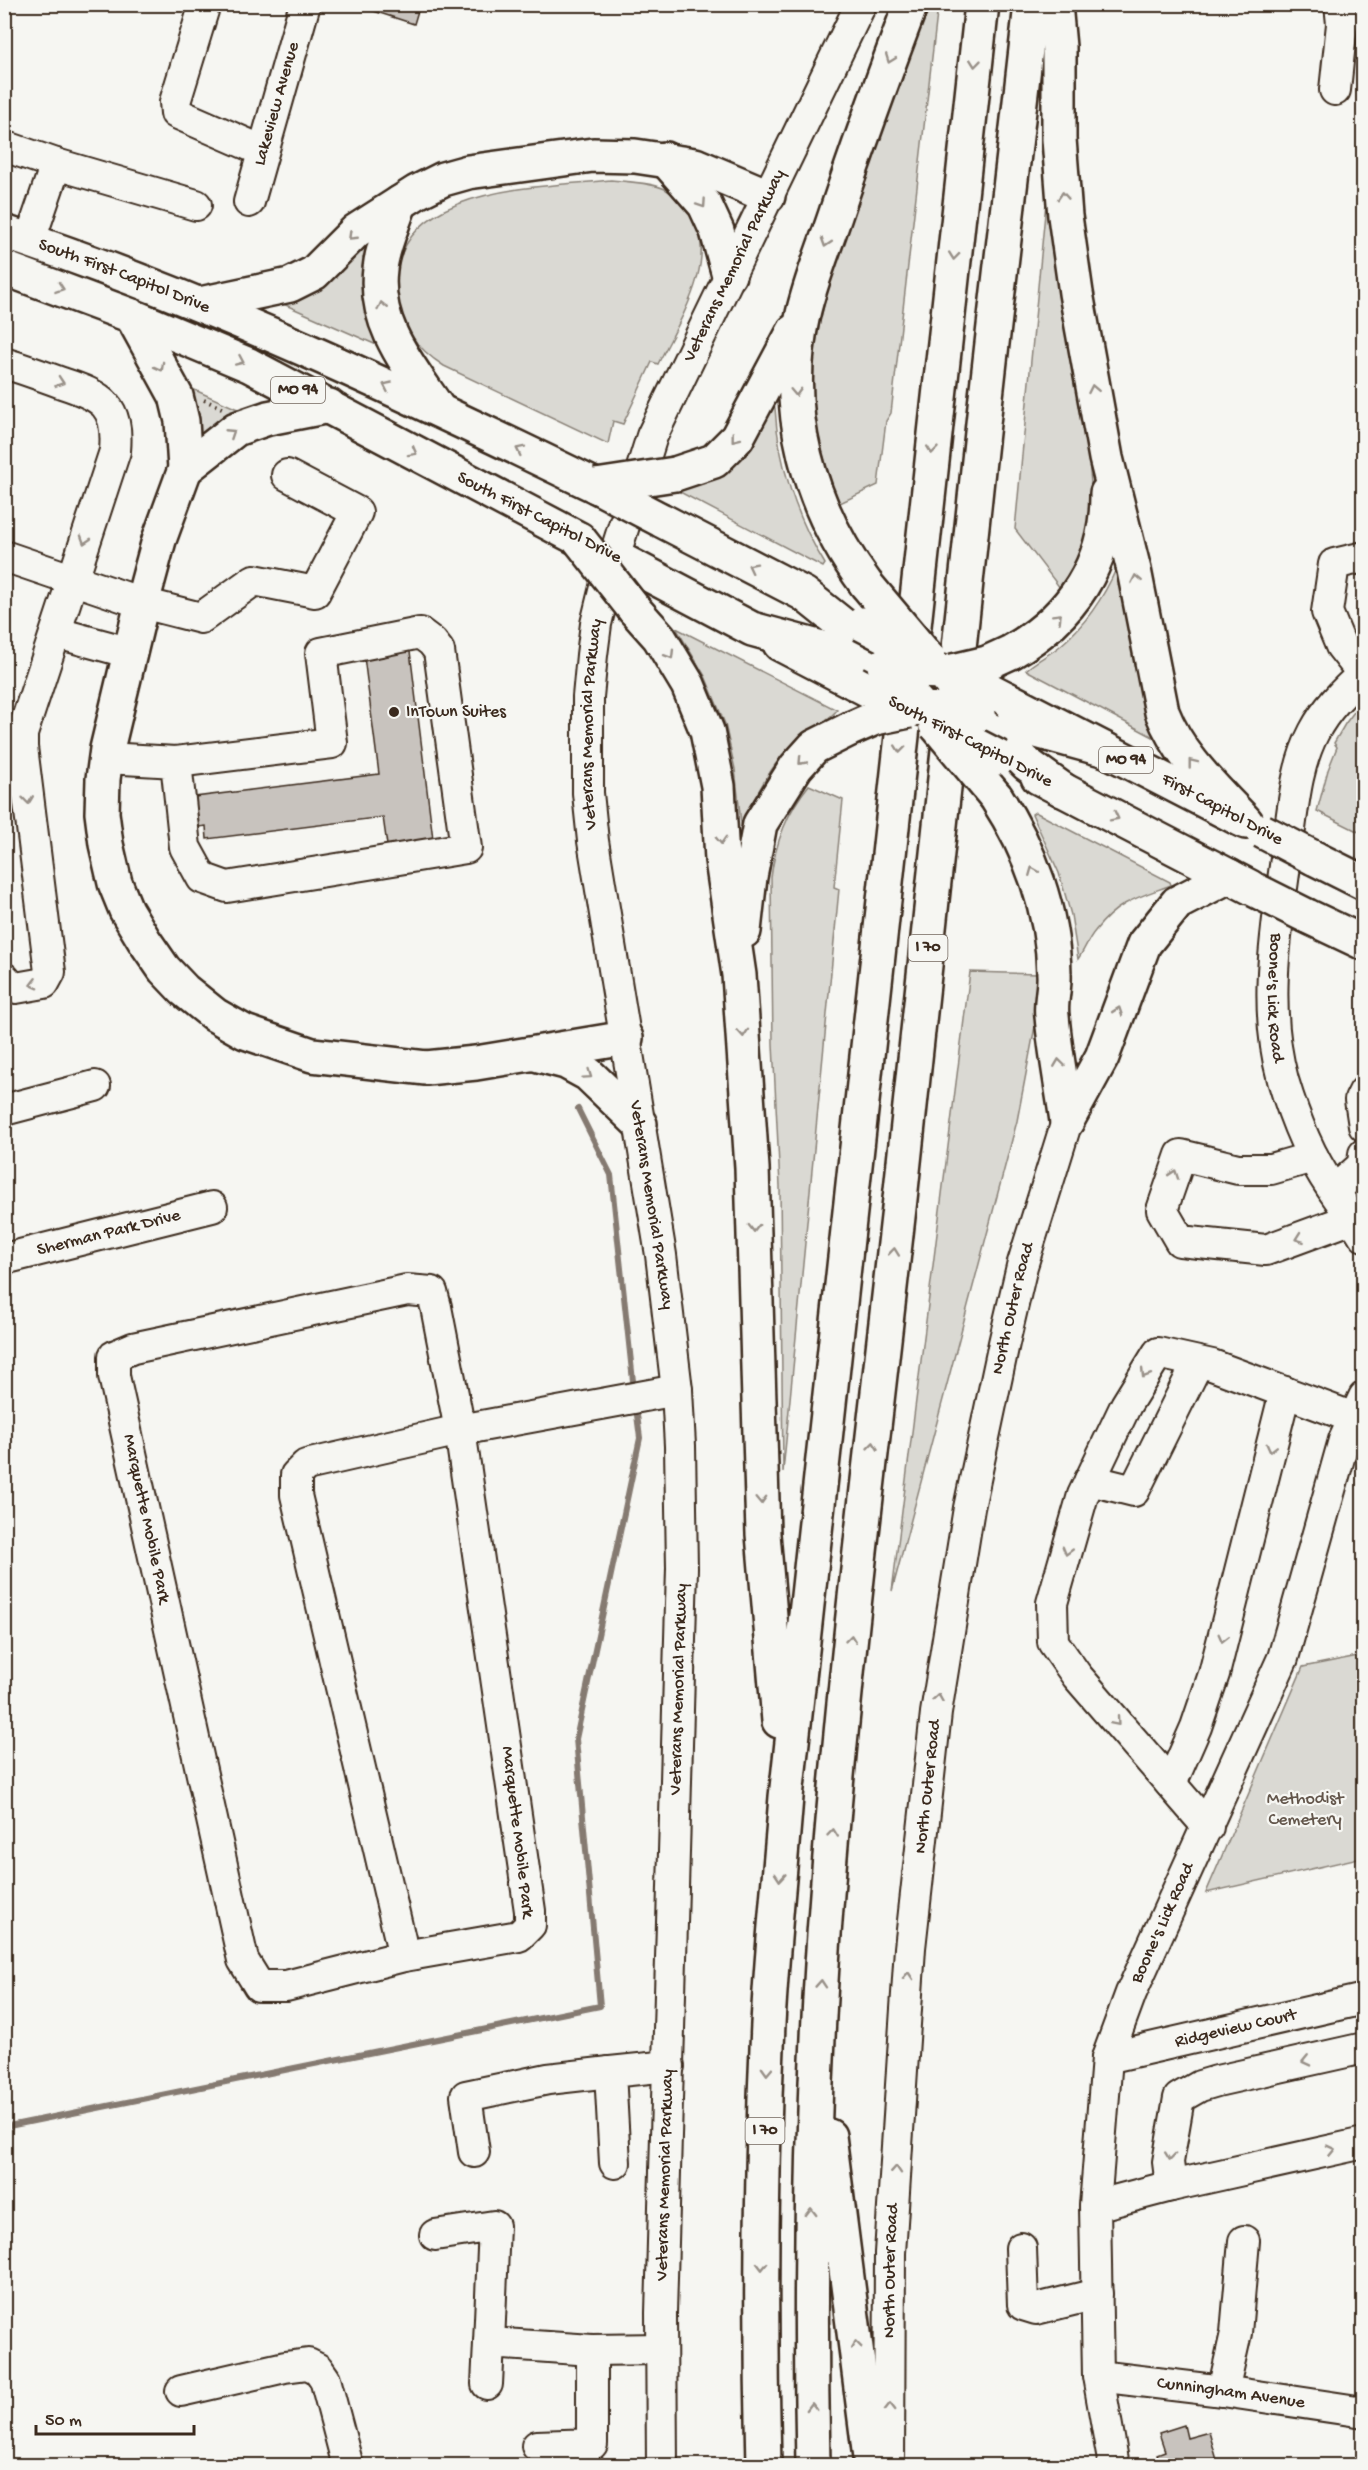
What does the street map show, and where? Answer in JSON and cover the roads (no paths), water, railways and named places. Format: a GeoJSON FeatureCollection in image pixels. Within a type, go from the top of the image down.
{"type":"FeatureCollection","features":[{"type":"Feature","properties":{"kind":"main road"},"geometry":{"type":"LineString","coordinates":[[596,486],[675,474],[714,461],[737,438],[803,313],[879,89],[911,4]]}},
{"type":"Feature","properties":{"kind":"main road","name":"I 70"},"geometry":{"type":"LineString","coordinates":[[764,2466],[761,2350],[768,2048],[786,1797],[982,4]]}},
{"type":"Feature","properties":{"kind":"main road","name":"I 70"},"geometry":{"type":"LineString","coordinates":[[813,2466],[811,2209],[817,2042],[827,1892],[850,1652],[933,905],[975,493],[1031,4]]}},
{"type":"Feature","properties":{"kind":"main road"},"geometry":{"type":"LineString","coordinates":[[1055,4],[1059,47],[1059,138],[1065,216],[1076,293],[1106,458],[1134,570],[1162,712],[1170,732],[1182,751],[1199,772],[1254,826]]}},
{"type":"Feature","properties":{"kind":"main road"},"geometry":{"type":"LineString","coordinates":[[201,304],[290,285],[314,273],[356,231],[443,179],[505,166],[593,155],[665,159],[695,165],[768,196]]}},
{"type":"Feature","properties":{"kind":"main road"},"geometry":{"type":"LineString","coordinates":[[665,159],[705,205],[717,231],[729,275]]}},
{"type":"Feature","properties":{"kind":"main road"},"geometry":{"type":"LineString","coordinates":[[400,203],[380,269],[379,295],[387,328],[440,411]]}},
{"type":"Feature","properties":{"kind":"main road","name":"South First Capitol Drive"},"geometry":{"type":"LineString","coordinates":[[17,236],[201,304],[299,346],[596,486],[804,594],[864,653]]}},
{"type":"Feature","properties":{"kind":"main road","name":"South First Capitol Drive"},"geometry":{"type":"LineString","coordinates":[[4,268],[132,315],[249,365],[752,629],[941,667]]}},
{"type":"Feature","properties":{"kind":"main road"},"geometry":{"type":"LineString","coordinates":[[803,313],[797,351],[795,386],[806,465],[820,506],[835,537],[866,584],[999,728]]}},
{"type":"Feature","properties":{"kind":"main road"},"geometry":{"type":"LineString","coordinates":[[132,315],[176,396],[182,421],[185,469],[159,540],[106,758],[102,813],[106,844],[115,883],[126,910],[144,940],[164,969],[184,990],[215,1015],[245,1032],[312,1055],[426,1068],[476,1063],[626,1038]]}},
{"type":"Feature","properties":{"kind":"main road"},"geometry":{"type":"LineString","coordinates":[[185,469],[236,429],[268,418],[329,406]]}},
{"type":"Feature","properties":{"kind":"main road"},"geometry":{"type":"LineString","coordinates":[[864,653],[918,671],[987,663],[1035,638],[1063,613],[1081,588],[1099,554],[1107,518],[1106,458]]}},
{"type":"Feature","properties":{"kind":"main road"},"geometry":{"type":"LineString","coordinates":[[579,539],[659,637],[688,685],[706,730],[718,786],[722,860],[739,975],[752,1168],[763,1534],[786,1797]]}},
{"type":"Feature","properties":{"kind":"main road"},"geometry":{"type":"LineString","coordinates":[[864,653],[996,797],[1019,835],[1042,893],[1051,942],[1054,975],[1051,1013],[1067,1120]]}},
{"type":"Feature","properties":{"kind":"main road"},"geometry":{"type":"LineString","coordinates":[[739,975],[750,877],[760,824],[796,767],[814,747],[876,718],[923,715],[942,710],[999,728]]}},
{"type":"Feature","properties":{"kind":"main road","name":"South First Capitol Drive"},"geometry":{"type":"LineString","coordinates":[[923,715],[999,728],[1063,790],[1242,883]]}},
{"type":"Feature","properties":{"kind":"main road","name":"First Capitol Drive"},"geometry":{"type":"LineString","coordinates":[[999,728],[1106,750],[1364,883]]}},
{"type":"Feature","properties":{"kind":"main road"},"geometry":{"type":"LineString","coordinates":[[1067,1120],[1102,1057],[1144,944],[1177,903],[1242,883],[1364,943]]}},
{"type":"Feature","properties":{"kind":"main road"},"geometry":{"type":"LineString","coordinates":[[534,1054],[566,1062],[588,1074],[640,1124]]}},
{"type":"Feature","properties":{"kind":"main road"},"geometry":{"type":"LineString","coordinates":[[817,2042],[871,2466]]}},
{"type":"Feature","properties":{"kind":"street"},"geometry":{"type":"LineString","coordinates":[[205,4],[176,102],[176,112],[263,151]]}},
{"type":"Feature","properties":{"kind":"street","name":"Veterans Memorial Parkway"},"geometry":{"type":"LineString","coordinates":[[662,2466],[661,2349],[682,1568],[680,1446],[677,1390],[661,1255],[593,840],[588,793],[587,708],[596,624],[609,573],[652,435],[861,4]]}},
{"type":"Feature","properties":{"kind":"street"},"geometry":{"type":"LineString","coordinates":[[1335,90],[1342,24],[1340,4]]}},
{"type":"Feature","properties":{"kind":"street","name":"Lakeview Avenue"},"geometry":{"type":"LineString","coordinates":[[249,202],[263,151],[295,8]]}},
{"type":"Feature","properties":{"kind":"street"},"geometry":{"type":"LineString","coordinates":[[4,146],[196,206]]}},
{"type":"Feature","properties":{"kind":"street"},"geometry":{"type":"LineString","coordinates":[[17,236],[56,164]]}},
{"type":"Feature","properties":{"kind":"street"},"geometry":{"type":"LineString","coordinates":[[4,363],[92,393],[109,408],[117,432],[115,451],[72,580],[57,633],[22,734],[13,741],[50,972],[44,982],[16,988],[4,978]]}},
{"type":"Feature","properties":{"kind":"street"},"geometry":{"type":"LineString","coordinates":[[4,556],[142,603],[201,618],[254,580],[315,592],[357,512],[287,475]]}},
{"type":"Feature","properties":{"kind":"street"},"geometry":{"type":"LineString","coordinates":[[1363,673],[1341,646],[1327,612],[1334,564],[1364,557]]}},
{"type":"Feature","properties":{"kind":"street"},"geometry":{"type":"LineString","coordinates":[[57,633],[131,653]]}},
{"type":"Feature","properties":{"kind":"street"},"geometry":{"type":"LineString","coordinates":[[106,758],[176,762],[332,743],[321,653],[420,633],[439,651],[466,848],[227,887],[202,878],[184,847],[176,762]]}},
{"type":"Feature","properties":{"kind":"street","name":"Boone's Lick Road"},"geometry":{"type":"LineString","coordinates":[[1360,1226],[1313,1157],[1298,1123],[1283,1079],[1276,1043],[1272,1000],[1274,946],[1295,794],[1302,762],[1314,733],[1327,711],[1363,673]]}},
{"type":"Feature","properties":{"kind":"street"},"geometry":{"type":"LineString","coordinates":[[4,1110],[95,1086]]}},
{"type":"Feature","properties":{"kind":"street"},"geometry":{"type":"LineString","coordinates":[[1364,1092],[1360,1100],[1364,1126]]}},
{"type":"Feature","properties":{"kind":"street","name":"North Outer Road"},"geometry":{"type":"LineString","coordinates":[[889,2466],[891,2241],[910,1948],[936,1713],[969,1508],[1004,1343],[1022,1266],[1067,1120]]}},
{"type":"Feature","properties":{"kind":"street"},"geometry":{"type":"LineString","coordinates":[[1313,1157],[1271,1169],[1238,1169],[1181,1155],[1162,1210],[1180,1241],[1266,1250],[1360,1226]]}},
{"type":"Feature","properties":{"kind":"street"},"geometry":{"type":"LineString","coordinates":[[1334,1191],[1363,1165],[1364,1155]]}},
{"type":"Feature","properties":{"kind":"street","name":"Sherman Park Drive"},"geometry":{"type":"LineString","coordinates":[[4,1259],[212,1207]]}},
{"type":"Feature","properties":{"kind":"street","name":"Marquette Mobile Park"},"geometry":{"type":"LineString","coordinates":[[407,1290],[432,1292],[460,1430],[531,1911],[530,1925],[519,1936],[404,1956],[286,1986],[259,1986],[243,1960],[114,1376],[114,1356],[133,1348],[407,1290]]}},
{"type":"Feature","properties":{"kind":"street"},"geometry":{"type":"LineString","coordinates":[[1208,1827],[1077,1676],[1053,1642],[1052,1603],[1083,1495],[1126,1405],[1158,1353],[1205,1364],[1285,1392],[1361,1405]]}},
{"type":"Feature","properties":{"kind":"street"},"geometry":{"type":"LineString","coordinates":[[1090,1480],[1134,1491],[1205,1364]]}},
{"type":"Feature","properties":{"kind":"street"},"geometry":{"type":"LineString","coordinates":[[404,1956],[296,1495],[296,1475],[306,1465],[460,1430],[677,1390]]}},
{"type":"Feature","properties":{"kind":"street"},"geometry":{"type":"LineString","coordinates":[[1171,1784],[1196,1727],[1214,1674],[1285,1392]]}},
{"type":"Feature","properties":{"kind":"street","name":"Boone's Lick Road"},"geometry":{"type":"LineString","coordinates":[[1114,2466],[1098,2376],[1095,2205],[1107,2058],[1131,1993],[1283,1658],[1352,1455],[1361,1405]]}},
{"type":"Feature","properties":{"kind":"street","name":"Ridgeview Court"},"geometry":{"type":"LineString","coordinates":[[1107,2058],[1364,1999]]}},
{"type":"Feature","properties":{"kind":"street"},"geometry":{"type":"LineString","coordinates":[[1171,2186],[1168,2162],[1179,2098],[1200,2086],[1217,2081],[1364,2048]]}},
{"type":"Feature","properties":{"kind":"street"},"geometry":{"type":"LineString","coordinates":[[474,2152],[466,2096],[548,2079],[669,2066]]}},
{"type":"Feature","properties":{"kind":"street"},"geometry":{"type":"LineString","coordinates":[[610,2072],[615,2163]]}},
{"type":"Feature","properties":{"kind":"street"},"geometry":{"type":"LineString","coordinates":[[1095,2205],[1364,2143]]}},
{"type":"Feature","properties":{"kind":"street"},"geometry":{"type":"LineString","coordinates":[[435,2235],[494,2226],[487,2384]]}},
{"type":"Feature","properties":{"kind":"street"},"geometry":{"type":"LineString","coordinates":[[1223,2391],[1236,2333],[1244,2241]]}},
{"type":"Feature","properties":{"kind":"street"},"geometry":{"type":"LineString","coordinates":[[1021,2248],[1023,2305],[1036,2309],[1097,2294]]}},
{"type":"Feature","properties":{"kind":"street"},"geometry":{"type":"LineString","coordinates":[[489,2343],[592,2350],[661,2349]]}},
{"type":"Feature","properties":{"kind":"street"},"geometry":{"type":"LineString","coordinates":[[537,2446],[592,2444],[592,2350]]}},
{"type":"Feature","properties":{"kind":"street"},"geometry":{"type":"LineString","coordinates":[[181,2391],[285,2367],[308,2364],[318,2369],[325,2379],[348,2466]]}},
{"type":"Feature","properties":{"kind":"street","name":"Cunningham Avenue"},"geometry":{"type":"LineString","coordinates":[[1098,2376],[1223,2391],[1364,2412]]}},
{"type":"Feature","properties":{"kind":"waterway"},"geometry":{"type":"LineString","coordinates":[[578,1109],[611,1175],[633,1381]]}},
{"type":"Feature","properties":{"kind":"waterway"},"geometry":{"type":"LineString","coordinates":[[4,2127],[600,2006],[576,1739],[640,1438],[637,1415]]}},
{"type":"Feature","properties":{"kind":"place","name":"InTown Suites"},"geometry":{"type":"Point","coordinates":[394,712]}},
{"type":"Feature","properties":{"kind":"park label","name":"Methodist Cemetery"},"geometry":{"type":"Point","coordinates":[1305,1809]}}]}
